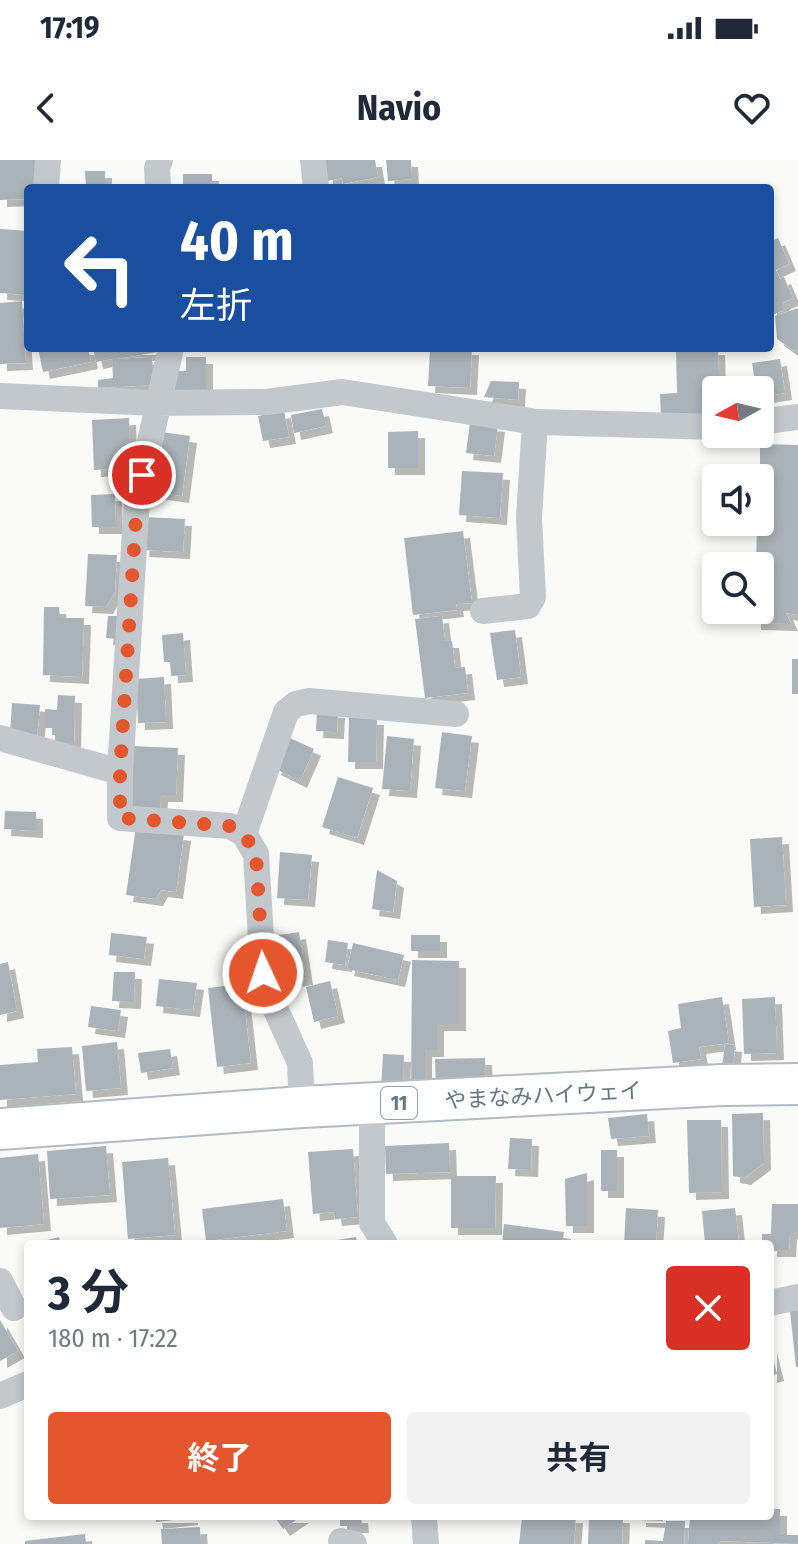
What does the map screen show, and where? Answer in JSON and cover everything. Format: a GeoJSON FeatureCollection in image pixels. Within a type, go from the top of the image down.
{"type":"FeatureCollection","features":[{"type":"Feature","properties":{"kind":"main road","name":"やまなみハイウェイ"},"geometry":{"type":"LineString","coordinates":[[0,1129],[302,1107],[798,1084]]}},
{"type":"Feature","properties":{"kind":"street"},"geometry":{"type":"LineString","coordinates":[[46,184],[48,160]]}},
{"type":"Feature","properties":{"kind":"street"},"geometry":{"type":"LineString","coordinates":[[158,184],[160,160]]}},
{"type":"Feature","properties":{"kind":"street"},"geometry":{"type":"LineString","coordinates":[[313,160],[316,184]]}},
{"type":"Feature","properties":{"kind":"street"},"geometry":{"type":"LineString","coordinates":[[170,352],[137,499],[120,772],[120,818],[230,826],[244,834],[256,854],[263,973],[271,999],[300,1063],[302,1107]]}},
{"type":"Feature","properties":{"kind":"street"},"geometry":{"type":"LineString","coordinates":[[0,396],[157,403],[267,402],[342,392],[535,422],[702,427]]}},
{"type":"Feature","properties":{"kind":"street"},"geometry":{"type":"LineString","coordinates":[[774,420],[798,417]]}},
{"type":"Feature","properties":{"kind":"street"},"geometry":{"type":"LineString","coordinates":[[483,611],[528,606],[533,597],[529,518],[535,422]]}},
{"type":"Feature","properties":{"kind":"street"},"geometry":{"type":"LineString","coordinates":[[244,834],[286,712],[296,704],[309,701],[456,714]]}},
{"type":"Feature","properties":{"kind":"street"},"geometry":{"type":"LineString","coordinates":[[0,738],[120,772]]}},
{"type":"Feature","properties":{"kind":"street"},"geometry":{"type":"LineString","coordinates":[[372,1104],[372,1223],[383,1240]]}},
{"type":"Feature","properties":{"kind":"street"},"geometry":{"type":"LineString","coordinates":[[0,1281],[14,1308]]}},
{"type":"Feature","properties":{"kind":"street"},"geometry":{"type":"LineString","coordinates":[[774,1302],[798,1297]]}},
{"type":"Feature","properties":{"kind":"street"},"geometry":{"type":"LineString","coordinates":[[0,1396],[24,1386]]}},
{"type":"Feature","properties":{"kind":"street"},"geometry":{"type":"LineString","coordinates":[[424,1520],[426,1544]]}},
{"type":"Feature","properties":{"kind":"building"},"geometry":{"type":"Polygon","coordinates":[[[0,160],[43,160],[44,184],[24,184],[24,199],[0,200],[0,160]]]}},
{"type":"Feature","properties":{"kind":"building"},"geometry":{"type":"Polygon","coordinates":[[[323,160],[375,160],[378,177],[343,184],[342,178],[327,181],[323,160]]]}},
{"type":"Feature","properties":{"kind":"building"},"geometry":{"type":"Polygon","coordinates":[[[386,160],[411,160],[412,179],[388,181],[386,160]]]}},
{"type":"Feature","properties":{"kind":"building"},"geometry":{"type":"Polygon","coordinates":[[[85,171],[105,171],[105,184],[86,184],[85,171]]]}},
{"type":"Feature","properties":{"kind":"building"},"geometry":{"type":"Polygon","coordinates":[[[183,174],[212,174],[212,184],[183,184],[183,174]]]}},
{"type":"Feature","properties":{"kind":"building"},"geometry":{"type":"Polygon","coordinates":[[[0,229],[24,231],[24,295],[0,293],[0,229]]]}},
{"type":"Feature","properties":{"kind":"building"},"geometry":{"type":"Polygon","coordinates":[[[778,238],[789,264],[776,270],[780,279],[784,277],[793,298],[782,303],[782,311],[774,314],[774,240],[778,238]]]}},
{"type":"Feature","properties":{"kind":"building"},"geometry":{"type":"Polygon","coordinates":[[[22,301],[26,363],[0,364],[0,303],[22,301]]]}},
{"type":"Feature","properties":{"kind":"building"},"geometry":{"type":"Polygon","coordinates":[[[798,308],[798,349],[794,351],[777,339],[775,316],[798,308]]]}},
{"type":"Feature","properties":{"kind":"building"},"geometry":{"type":"Polygon","coordinates":[[[39,352],[89,352],[91,362],[43,372],[39,352]]]}},
{"type":"Feature","properties":{"kind":"building"},"geometry":{"type":"Polygon","coordinates":[[[94,352],[159,352],[116,359],[152,357],[154,385],[98,388],[98,380],[113,378],[112,359],[96,362],[94,352]]]}},
{"type":"Feature","properties":{"kind":"building"},"geometry":{"type":"Polygon","coordinates":[[[430,352],[472,352],[470,388],[428,386],[430,352]]]}},
{"type":"Feature","properties":{"kind":"building"},"geometry":{"type":"Polygon","coordinates":[[[676,352],[718,352],[719,376],[702,376],[702,415],[661,417],[660,394],[677,393],[676,352]]]}},
{"type":"Feature","properties":{"kind":"building"},"geometry":{"type":"Polygon","coordinates":[[[186,357],[206,357],[206,391],[172,391],[173,371],[186,371],[186,357]]]}},
{"type":"Feature","properties":{"kind":"building"},"geometry":{"type":"Polygon","coordinates":[[[780,359],[785,393],[774,395],[774,376],[754,376],[752,363],[780,359]]]}},
{"type":"Feature","properties":{"kind":"building"},"geometry":{"type":"Polygon","coordinates":[[[491,381],[519,382],[518,400],[484,397],[491,381]]]}},
{"type":"Feature","properties":{"kind":"building"},"geometry":{"type":"Polygon","coordinates":[[[322,409],[326,426],[294,433],[291,415],[322,409]]]}},
{"type":"Feature","properties":{"kind":"building"},"geometry":{"type":"Polygon","coordinates":[[[284,411],[289,437],[263,441],[258,416],[284,411]]]}},
{"type":"Feature","properties":{"kind":"building"},"geometry":{"type":"Polygon","coordinates":[[[129,418],[131,468],[94,470],[92,420],[129,418]]]}},
{"type":"Feature","properties":{"kind":"building"},"geometry":{"type":"Polygon","coordinates":[[[470,422],[498,425],[494,456],[466,453],[470,422]]]}},
{"type":"Feature","properties":{"kind":"building"},"geometry":{"type":"Polygon","coordinates":[[[154,431],[190,436],[182,496],[146,491],[154,431]]]}},
{"type":"Feature","properties":{"kind":"building"},"geometry":{"type":"Polygon","coordinates":[[[418,431],[418,468],[388,468],[388,432],[418,431]]]}},
{"type":"Feature","properties":{"kind":"building"},"geometry":{"type":"Polygon","coordinates":[[[774,444],[798,445],[798,615],[786,613],[791,624],[774,624],[774,552],[756,552],[757,536],[774,536],[774,464],[760,464],[760,448],[774,448],[774,444]]]}},
{"type":"Feature","properties":{"kind":"building"},"geometry":{"type":"Polygon","coordinates":[[[462,471],[503,473],[500,518],[459,515],[462,471]]]}},
{"type":"Feature","properties":{"kind":"building"},"geometry":{"type":"Polygon","coordinates":[[[115,494],[116,527],[92,527],[91,495],[115,494]]]}},
{"type":"Feature","properties":{"kind":"building"},"geometry":{"type":"Polygon","coordinates":[[[144,517],[185,519],[183,552],[142,550],[144,517]]]}},
{"type":"Feature","properties":{"kind":"building"},"geometry":{"type":"Polygon","coordinates":[[[463,531],[472,603],[456,604],[457,610],[413,615],[404,538],[463,531]]]}},
{"type":"Feature","properties":{"kind":"building"},"geometry":{"type":"Polygon","coordinates":[[[88,554],[117,555],[115,591],[106,607],[85,606],[88,554]]]}},
{"type":"Feature","properties":{"kind":"building"},"geometry":{"type":"Polygon","coordinates":[[[44,607],[59,607],[60,618],[84,618],[82,677],[43,675],[44,607]]]}},
{"type":"Feature","properties":{"kind":"building"},"geometry":{"type":"Polygon","coordinates":[[[108,616],[120,616],[118,639],[106,638],[108,616]]]}},
{"type":"Feature","properties":{"kind":"building"},"geometry":{"type":"Polygon","coordinates":[[[442,616],[445,641],[452,641],[455,668],[465,667],[468,693],[425,698],[415,619],[442,616]]]}},
{"type":"Feature","properties":{"kind":"building"},"geometry":{"type":"Polygon","coordinates":[[[515,630],[521,677],[497,680],[490,633],[515,630]]]}},
{"type":"Feature","properties":{"kind":"building"},"geometry":{"type":"Polygon","coordinates":[[[183,633],[186,675],[171,676],[170,662],[164,662],[162,635],[183,633]]]}},
{"type":"Feature","properties":{"kind":"building"},"geometry":{"type":"Polygon","coordinates":[[[792,659],[798,659],[798,694],[792,694],[792,659]]]}},
{"type":"Feature","properties":{"kind":"building"},"geometry":{"type":"Polygon","coordinates":[[[164,677],[166,722],[138,723],[136,679],[164,677]]]}},
{"type":"Feature","properties":{"kind":"building"},"geometry":{"type":"Polygon","coordinates":[[[58,695],[75,696],[74,743],[55,743],[55,728],[45,728],[45,709],[57,710],[58,695]]]}},
{"type":"Feature","properties":{"kind":"building"},"geometry":{"type":"Polygon","coordinates":[[[12,703],[40,705],[37,738],[10,736],[12,703]]]}},
{"type":"Feature","properties":{"kind":"building"},"geometry":{"type":"Polygon","coordinates":[[[317,710],[338,711],[337,732],[316,731],[317,710]]]}},
{"type":"Feature","properties":{"kind":"building"},"geometry":{"type":"Polygon","coordinates":[[[349,717],[377,718],[376,762],[348,762],[349,717]]]}},
{"type":"Feature","properties":{"kind":"building"},"geometry":{"type":"Polygon","coordinates":[[[442,732],[472,736],[465,791],[435,788],[442,732]]]}},
{"type":"Feature","properties":{"kind":"building"},"geometry":{"type":"Polygon","coordinates":[[[387,736],[414,739],[410,791],[382,789],[387,736]]]}},
{"type":"Feature","properties":{"kind":"building"},"geometry":{"type":"Polygon","coordinates":[[[288,737],[314,749],[300,781],[274,768],[288,737]]]}},
{"type":"Feature","properties":{"kind":"building"},"geometry":{"type":"Polygon","coordinates":[[[132,746],[178,748],[176,795],[161,795],[160,810],[131,809],[132,746]]]}},
{"type":"Feature","properties":{"kind":"building"},"geometry":{"type":"Polygon","coordinates":[[[338,777],[373,788],[357,838],[322,827],[338,777]]]}},
{"type":"Feature","properties":{"kind":"building"},"geometry":{"type":"Polygon","coordinates":[[[5,811],[36,812],[36,831],[4,829],[5,811]]]}},
{"type":"Feature","properties":{"kind":"building"},"geometry":{"type":"Polygon","coordinates":[[[136,827],[184,834],[176,892],[161,890],[156,899],[126,895],[136,827]]]}},
{"type":"Feature","properties":{"kind":"building"},"geometry":{"type":"Polygon","coordinates":[[[782,837],[786,905],[754,907],[750,839],[782,837]]]}},
{"type":"Feature","properties":{"kind":"building"},"geometry":{"type":"Polygon","coordinates":[[[280,852],[312,855],[308,900],[277,898],[280,852]]]}},
{"type":"Feature","properties":{"kind":"building"},"geometry":{"type":"Polygon","coordinates":[[[377,870],[397,881],[393,912],[372,909],[377,870]]]}},
{"type":"Feature","properties":{"kind":"building"},"geometry":{"type":"Polygon","coordinates":[[[299,932],[306,978],[286,981],[279,935],[299,932]]]}},
{"type":"Feature","properties":{"kind":"building"},"geometry":{"type":"Polygon","coordinates":[[[111,933],[147,937],[144,959],[109,955],[111,933]]]}},
{"type":"Feature","properties":{"kind":"building"},"geometry":{"type":"Polygon","coordinates":[[[411,935],[440,935],[440,951],[411,951],[411,935]]]}},
{"type":"Feature","properties":{"kind":"building"},"geometry":{"type":"Polygon","coordinates":[[[328,940],[348,943],[345,965],[325,962],[328,940]]]}},
{"type":"Feature","properties":{"kind":"building"},"geometry":{"type":"Polygon","coordinates":[[[353,943],[404,955],[398,980],[347,969],[353,943]]]}},
{"type":"Feature","properties":{"kind":"building"},"geometry":{"type":"Polygon","coordinates":[[[412,960],[459,961],[459,1024],[437,1024],[437,1050],[425,1050],[425,1087],[411,1094],[412,960]]]}},
{"type":"Feature","properties":{"kind":"building"},"geometry":{"type":"Polygon","coordinates":[[[8,962],[17,1011],[0,1015],[0,964],[8,962]]]}},
{"type":"Feature","properties":{"kind":"building"},"geometry":{"type":"Polygon","coordinates":[[[114,972],[135,972],[134,1002],[112,1001],[114,972]]]}},
{"type":"Feature","properties":{"kind":"building"},"geometry":{"type":"Polygon","coordinates":[[[159,979],[197,983],[193,1010],[156,1006],[159,979]]]}},
{"type":"Feature","properties":{"kind":"building"},"geometry":{"type":"Polygon","coordinates":[[[330,981],[338,1016],[314,1022],[306,987],[330,981]]]}},
{"type":"Feature","properties":{"kind":"building"},"geometry":{"type":"Polygon","coordinates":[[[242,984],[251,1063],[217,1067],[208,988],[242,984]]]}},
{"type":"Feature","properties":{"kind":"building"},"geometry":{"type":"Polygon","coordinates":[[[722,997],[729,1043],[699,1047],[701,1059],[673,1063],[668,1031],[681,1028],[678,1004],[722,997]]]}},
{"type":"Feature","properties":{"kind":"building"},"geometry":{"type":"Polygon","coordinates":[[[775,997],[777,1053],[744,1054],[742,999],[775,997]]]}},
{"type":"Feature","properties":{"kind":"building"},"geometry":{"type":"Polygon","coordinates":[[[91,1006],[121,1010],[118,1031],[88,1027],[91,1006]]]}},
{"type":"Feature","properties":{"kind":"building"},"geometry":{"type":"Polygon","coordinates":[[[117,1042],[121,1088],[86,1091],[82,1046],[117,1042]]]}},
{"type":"Feature","properties":{"kind":"building"},"geometry":{"type":"Polygon","coordinates":[[[725,1044],[735,1045],[733,1068],[722,1067],[725,1044]]]}},
{"type":"Feature","properties":{"kind":"building"},"geometry":{"type":"Polygon","coordinates":[[[72,1047],[76,1094],[0,1100],[0,1065],[38,1062],[37,1049],[72,1047]]]}},
{"type":"Feature","properties":{"kind":"building"},"geometry":{"type":"Polygon","coordinates":[[[170,1049],[173,1068],[141,1073],[138,1053],[170,1049]]]}},
{"type":"Feature","properties":{"kind":"building"},"geometry":{"type":"Polygon","coordinates":[[[383,1054],[404,1055],[403,1091],[381,1090],[383,1054]]]}},
{"type":"Feature","properties":{"kind":"building"},"geometry":{"type":"Polygon","coordinates":[[[485,1058],[486,1086],[436,1088],[435,1059],[485,1058]]]}},
{"type":"Feature","properties":{"kind":"building"},"geometry":{"type":"Polygon","coordinates":[[[763,1113],[764,1163],[744,1178],[733,1176],[732,1114],[763,1113]]]}},
{"type":"Feature","properties":{"kind":"building"},"geometry":{"type":"Polygon","coordinates":[[[647,1114],[649,1136],[611,1139],[608,1118],[647,1114]]]}},
{"type":"Feature","properties":{"kind":"building"},"geometry":{"type":"Polygon","coordinates":[[[687,1120],[721,1120],[722,1192],[689,1193],[687,1120]]]}},
{"type":"Feature","properties":{"kind":"building"},"geometry":{"type":"Polygon","coordinates":[[[510,1138],[532,1139],[531,1170],[508,1169],[510,1138]]]}},
{"type":"Feature","properties":{"kind":"building"},"geometry":{"type":"Polygon","coordinates":[[[449,1143],[450,1172],[386,1174],[385,1146],[449,1143]]]}},
{"type":"Feature","properties":{"kind":"building"},"geometry":{"type":"Polygon","coordinates":[[[106,1146],[110,1195],[50,1199],[47,1151],[106,1146]]]}},
{"type":"Feature","properties":{"kind":"building"},"geometry":{"type":"Polygon","coordinates":[[[353,1149],[358,1217],[335,1219],[334,1212],[313,1214],[308,1152],[353,1149]]]}},
{"type":"Feature","properties":{"kind":"building"},"geometry":{"type":"Polygon","coordinates":[[[601,1150],[617,1150],[617,1191],[601,1191],[601,1150]]]}},
{"type":"Feature","properties":{"kind":"building"},"geometry":{"type":"Polygon","coordinates":[[[38,1154],[44,1224],[0,1228],[0,1158],[38,1154]]]}},
{"type":"Feature","properties":{"kind":"building"},"geometry":{"type":"Polygon","coordinates":[[[168,1158],[175,1235],[128,1239],[122,1162],[168,1158]]]}},
{"type":"Feature","properties":{"kind":"building"},"geometry":{"type":"Polygon","coordinates":[[[587,1173],[587,1226],[566,1226],[565,1179],[587,1173]]]}},
{"type":"Feature","properties":{"kind":"building"},"geometry":{"type":"Polygon","coordinates":[[[451,1176],[496,1176],[495,1228],[451,1228],[451,1176]]]}},
{"type":"Feature","properties":{"kind":"building"},"geometry":{"type":"Polygon","coordinates":[[[283,1199],[287,1231],[206,1240],[202,1209],[283,1199]]]}},
{"type":"Feature","properties":{"kind":"building"},"geometry":{"type":"Polygon","coordinates":[[[772,1204],[798,1204],[798,1232],[790,1232],[789,1250],[774,1250],[774,1240],[762,1240],[762,1234],[771,1234],[772,1204]]]}},
{"type":"Feature","properties":{"kind":"building"},"geometry":{"type":"Polygon","coordinates":[[[626,1208],[658,1210],[656,1240],[624,1240],[626,1208]]]}},
{"type":"Feature","properties":{"kind":"building"},"geometry":{"type":"Polygon","coordinates":[[[735,1208],[739,1240],[705,1240],[702,1211],[735,1208]]]}},
{"type":"Feature","properties":{"kind":"building"},"geometry":{"type":"Polygon","coordinates":[[[504,1224],[564,1232],[563,1240],[502,1240],[504,1224]]]}},
{"type":"Feature","properties":{"kind":"building"},"geometry":{"type":"Polygon","coordinates":[[[798,1310],[798,1367],[796,1367],[790,1311],[798,1310]]]}},
{"type":"Feature","properties":{"kind":"building"},"geometry":{"type":"Polygon","coordinates":[[[0,1320],[18,1351],[0,1361],[0,1320]]]}},
{"type":"Feature","properties":{"kind":"building"},"geometry":{"type":"Polygon","coordinates":[[[774,1509],[780,1509],[780,1535],[798,1535],[798,1544],[719,1541],[718,1544],[688,1544],[690,1520],[774,1520],[774,1509]]]}},
{"type":"Feature","properties":{"kind":"building"},"geometry":{"type":"Polygon","coordinates":[[[277,1520],[296,1520],[283,1529],[277,1520]]]}},
{"type":"Feature","properties":{"kind":"building"},"geometry":{"type":"Polygon","coordinates":[[[340,1520],[361,1520],[362,1526],[340,1526],[340,1520]]]}},
{"type":"Feature","properties":{"kind":"building"},"geometry":{"type":"Polygon","coordinates":[[[522,1520],[576,1520],[574,1544],[519,1544],[522,1520]]]}},
{"type":"Feature","properties":{"kind":"building"},"geometry":{"type":"Polygon","coordinates":[[[589,1520],[623,1520],[622,1544],[588,1544],[589,1520]]]}},
{"type":"Feature","properties":{"kind":"building"},"geometry":{"type":"Polygon","coordinates":[[[666,1521],[685,1521],[684,1544],[645,1544],[645,1540],[663,1541],[666,1521]]]}},
{"type":"Feature","properties":{"kind":"building"},"geometry":{"type":"Polygon","coordinates":[[[200,1527],[201,1544],[162,1544],[161,1529],[200,1527]]]}},
{"type":"Feature","properties":{"kind":"building"},"geometry":{"type":"Polygon","coordinates":[[[85,1534],[86,1544],[25,1544],[25,1541],[85,1534]]]}},
{"type":"Feature","properties":{"kind":"route"},"geometry":{"type":"LineString","coordinates":[[142,475],[137,499],[126,665],[120,818],[230,826],[244,834],[256,854],[263,973]]}}]}
